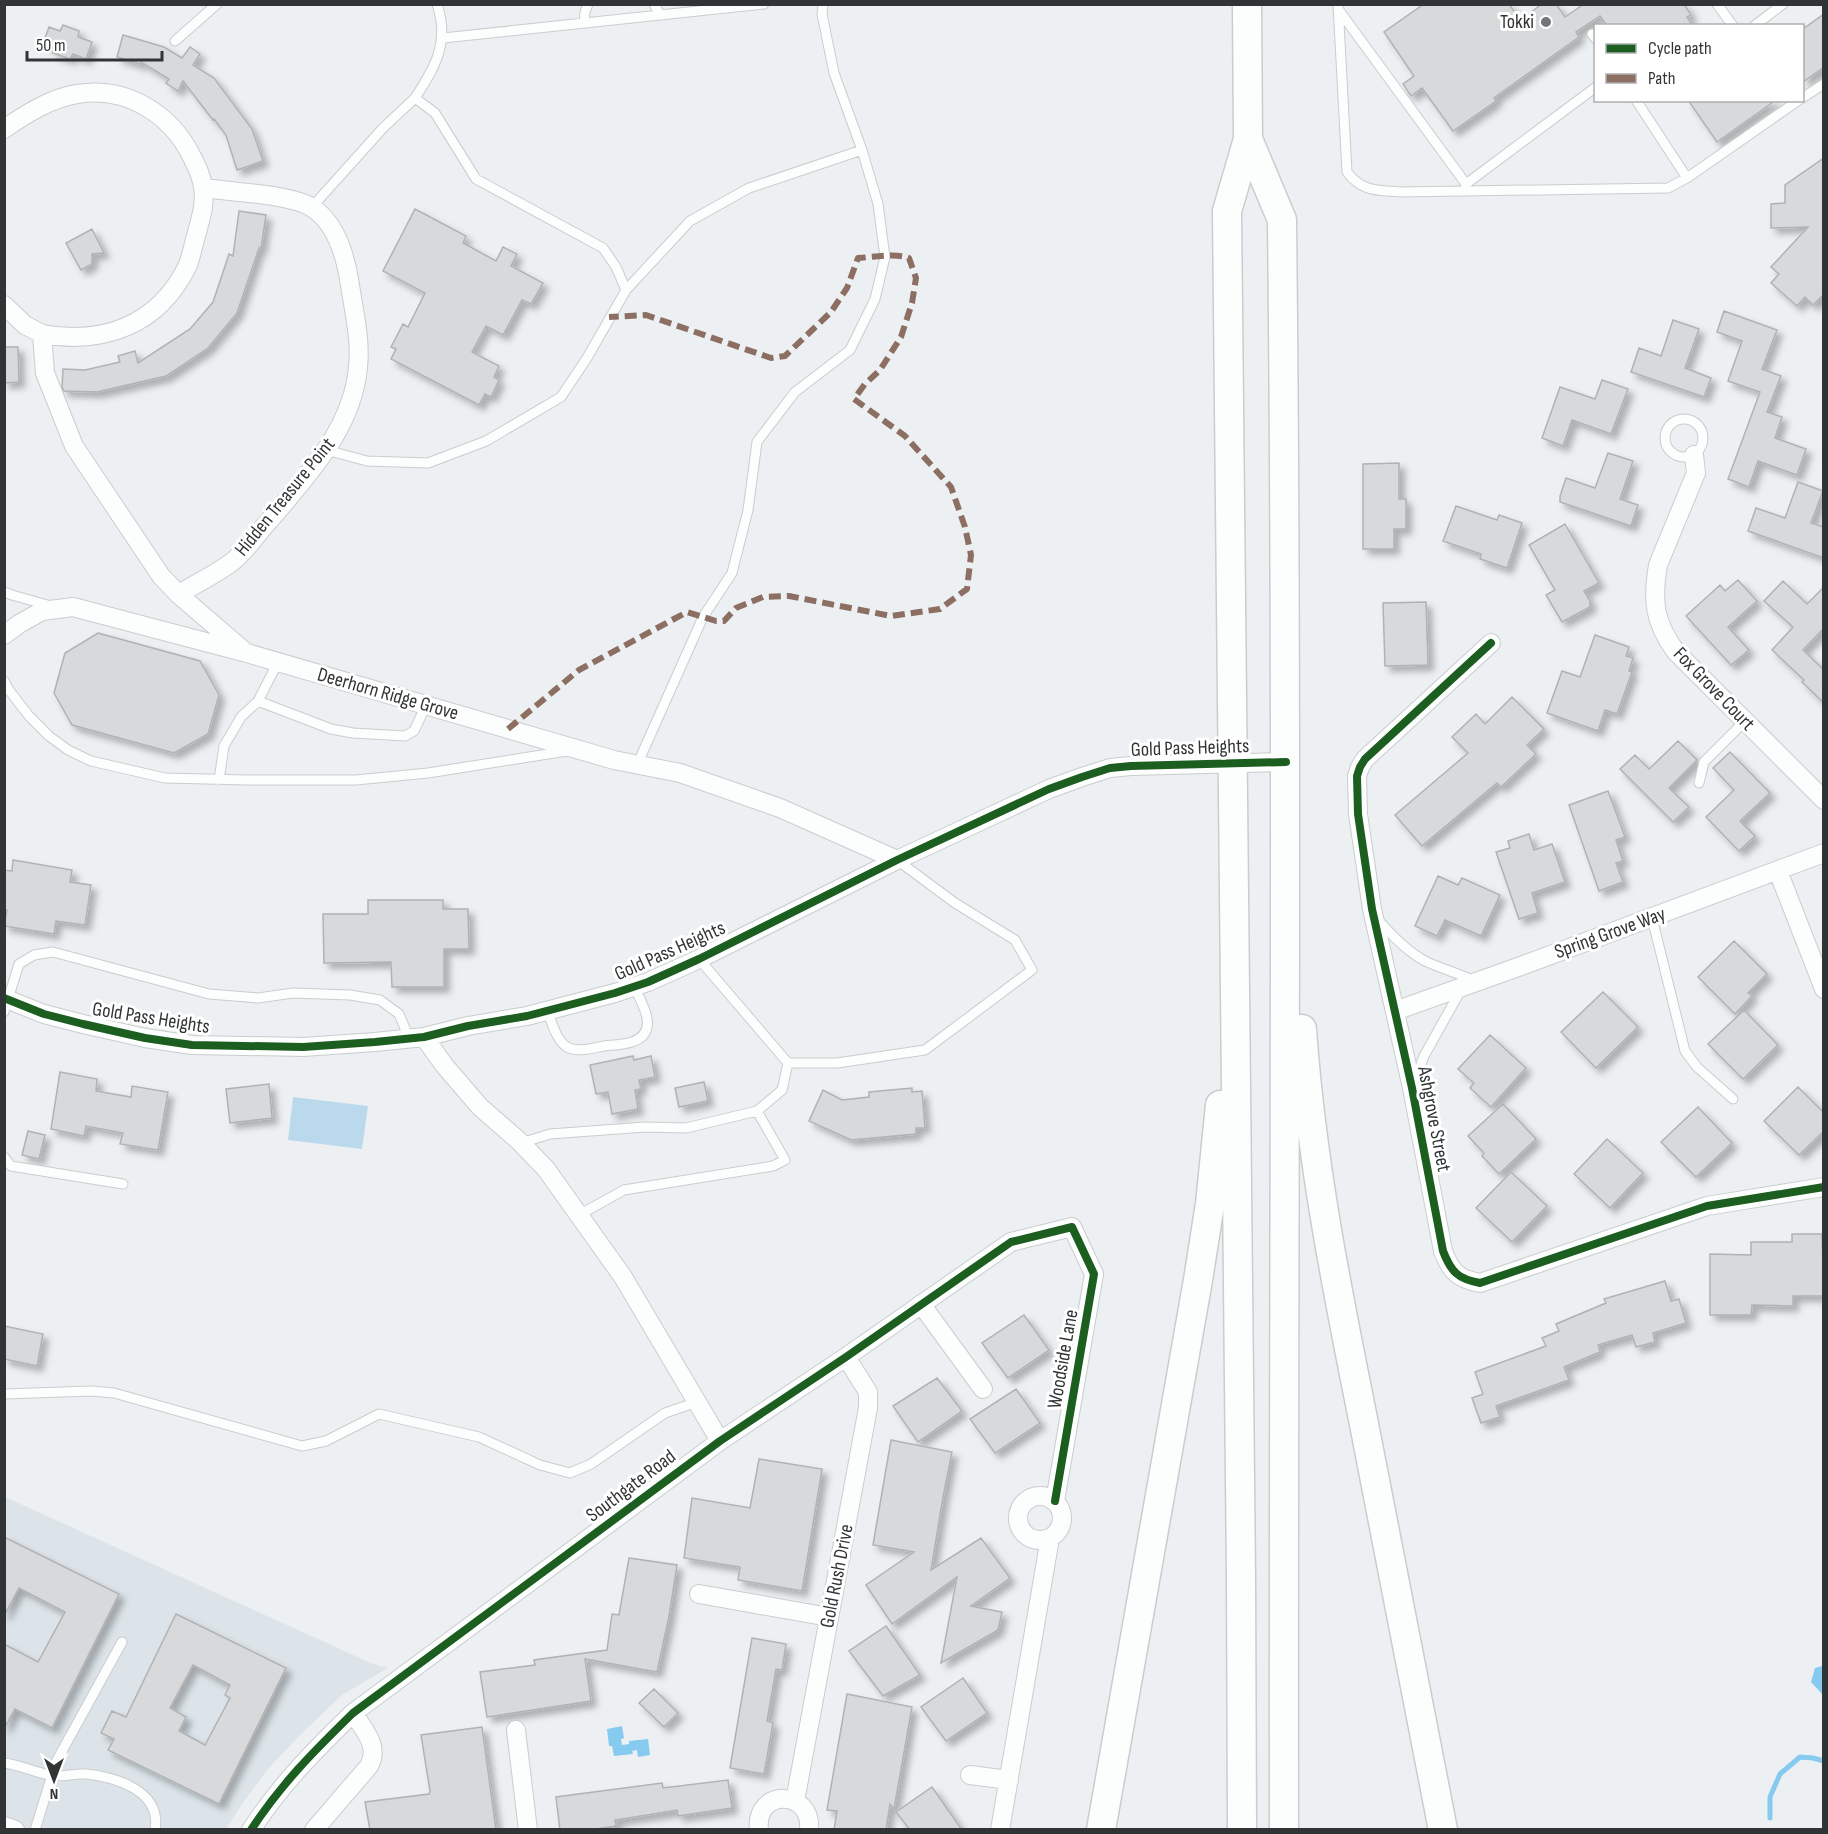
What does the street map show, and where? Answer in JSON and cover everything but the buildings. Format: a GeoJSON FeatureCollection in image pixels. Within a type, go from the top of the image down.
{"type":"FeatureCollection","features":[{"type":"Feature","properties":{"kind":"highway"},"geometry":{"type":"LineString","coordinates":[[1242,1830],[1227,211],[1248,139],[1248,4]]}},
{"type":"Feature","properties":{"kind":"highway"},"geometry":{"type":"LineString","coordinates":[[1248,139],[1282,220],[1286,762],[1283,1244],[1284,1830]]}},
{"type":"Feature","properties":{"kind":"highway"},"geometry":{"type":"LineString","coordinates":[[1286,801],[1304,1068],[1320,1187],[1336,1283],[1443,1830]]}},
{"type":"Feature","properties":{"kind":"highway"},"geometry":{"type":"LineString","coordinates":[[1101,1830],[1210,1204],[1235,939]]}},
{"type":"Feature","properties":{"kind":"street"},"geometry":{"type":"LineString","coordinates":[[4,129],[32,111],[57,99],[96,93],[122,96],[146,106],[165,119],[179,135],[198,169],[204,189],[202,213],[187,266],[159,306],[141,320],[115,332],[90,337],[63,338],[42,334],[25,325],[4,305]]}},
{"type":"Feature","properties":{"kind":"street"},"geometry":{"type":"LineString","coordinates":[[204,189],[297,201],[312,207]]}},
{"type":"Feature","properties":{"kind":"street","name":"Hidden Treasure Point"},"geometry":{"type":"LineString","coordinates":[[178,594],[233,561],[297,488],[340,428],[355,387],[358,338],[348,270],[338,242],[326,220],[312,207]]}},
{"type":"Feature","properties":{"kind":"street","name":"Deerhorn Ridge Grove"},"geometry":{"type":"LineString","coordinates":[[42,334],[45,373],[74,446],[161,576],[178,594],[247,653],[578,749],[637,765],[680,773],[780,808],[897,860]]}},
{"type":"Feature","properties":{"kind":"street","name":"Fox Grove Court"},"geometry":{"type":"LineString","coordinates":[[1694,455],[1696,473],[1658,565],[1654,606],[1662,630],[1676,652],[1824,800]]}},
{"type":"Feature","properties":{"kind":"street"},"geometry":{"type":"LineString","coordinates":[[4,635],[42,611],[73,607],[247,653]]}},
{"type":"Feature","properties":{"kind":"street","name":"Ashgrove Street"},"geometry":{"type":"LineString","coordinates":[[1491,643],[1365,759],[1358,776],[1358,814],[1374,916],[1412,1088],[1443,1251],[1448,1264],[1457,1275],[1466,1281],[1480,1283],[1707,1206],[1824,1187]]}},
{"type":"Feature","properties":{"kind":"street","name":"Gold Pass Heights"},"geometry":{"type":"LineString","coordinates":[[6,1003],[145,1038],[192,1045],[303,1047],[416,1038],[547,1011],[634,987],[699,959],[897,860],[1049,789],[1110,768],[1233,762],[1286,762]]}},
{"type":"Feature","properties":{"kind":"street","name":"Spring Grove Way"},"geometry":{"type":"LineString","coordinates":[[1395,1011],[1824,854]]}},
{"type":"Feature","properties":{"kind":"street"},"geometry":{"type":"LineString","coordinates":[[1778,871],[1824,989]]}},
{"type":"Feature","properties":{"kind":"street"},"geometry":{"type":"LineString","coordinates":[[416,1038],[444,1065],[480,1107],[521,1143],[546,1169],[623,1277],[720,1441]]}},
{"type":"Feature","properties":{"kind":"street","name":"Southgate Road"},"geometry":{"type":"LineString","coordinates":[[251,1830],[300,1766],[353,1713],[720,1441],[1011,1242],[1072,1227]]}},
{"type":"Feature","properties":{"kind":"street","name":"Woodside Lane"},"geometry":{"type":"LineString","coordinates":[[1056,1501],[1094,1274],[1072,1227]]}},
{"type":"Feature","properties":{"kind":"street"},"geometry":{"type":"LineString","coordinates":[[921,1304],[983,1389]]}},
{"type":"Feature","properties":{"kind":"street","name":"Gold Rush Drive"},"geometry":{"type":"LineString","coordinates":[[795,1801],[868,1408],[868,1392],[846,1356]]}},
{"type":"Feature","properties":{"kind":"street"},"geometry":{"type":"LineString","coordinates":[[1041,1495],[1056,1501],[1062,1518],[1057,1533],[1050,1538],[1036,1540],[1021,1531],[1017,1515],[1023,1502],[1041,1495]]}},
{"type":"Feature","properties":{"kind":"street"},"geometry":{"type":"LineString","coordinates":[[1000,1830],[1050,1538]]}},
{"type":"Feature","properties":{"kind":"street"},"geometry":{"type":"LineString","coordinates":[[699,1594],[829,1617]]}},
{"type":"Feature","properties":{"kind":"street"},"geometry":{"type":"LineString","coordinates":[[314,1830],[373,1759],[370,1739],[353,1713]]}},
{"type":"Feature","properties":{"kind":"street"},"geometry":{"type":"LineString","coordinates":[[516,1730],[528,1830]]}},
{"type":"Feature","properties":{"kind":"street"},"geometry":{"type":"LineString","coordinates":[[970,1775],[1009,1780]]}},
{"type":"Feature","properties":{"kind":"street"},"geometry":{"type":"LineString","coordinates":[[759,1830],[758,1818],[762,1810],[780,1798],[795,1801],[802,1806],[809,1817],[809,1830]]}},
{"type":"Feature","properties":{"kind":"street"},"geometry":{"type":"LineString","coordinates":[[4,1826],[15,1830]]}},
{"type":"Feature","properties":{"kind":"lane"},"geometry":{"type":"LineString","coordinates":[[175,42],[216,4]]}},
{"type":"Feature","properties":{"kind":"lane"},"geometry":{"type":"LineString","coordinates":[[312,207],[383,128],[415,99],[434,68],[443,38],[437,4]]}},
{"type":"Feature","properties":{"kind":"lane"},"geometry":{"type":"LineString","coordinates":[[584,23],[588,4]]}},
{"type":"Feature","properties":{"kind":"lane"},"geometry":{"type":"LineString","coordinates":[[654,4],[660,15]]}},
{"type":"Feature","properties":{"kind":"lane"},"geometry":{"type":"LineString","coordinates":[[443,38],[764,4]]}},
{"type":"Feature","properties":{"kind":"lane"},"geometry":{"type":"LineString","coordinates":[[637,765],[703,617],[732,573],[748,510],[757,442],[795,392],[850,350],[875,299],[885,257],[878,204],[862,150],[834,73],[822,14],[823,4]]}},
{"type":"Feature","properties":{"kind":"lane"},"geometry":{"type":"LineString","coordinates":[[1717,4],[1731,24]]}},
{"type":"Feature","properties":{"kind":"lane"},"geometry":{"type":"LineString","coordinates":[[1757,24],[1783,4]]}},
{"type":"Feature","properties":{"kind":"lane"},"geometry":{"type":"LineString","coordinates":[[1338,7],[1466,188]]}},
{"type":"Feature","properties":{"kind":"lane"},"geometry":{"type":"LineString","coordinates":[[1338,7],[1347,172],[1355,183],[1368,189],[1400,192],[1466,188],[1668,189],[1797,102]]}},
{"type":"Feature","properties":{"kind":"lane"},"geometry":{"type":"LineString","coordinates":[[1804,97],[1824,84]]}},
{"type":"Feature","properties":{"kind":"lane"},"geometry":{"type":"LineString","coordinates":[[1466,188],[1594,89]]}},
{"type":"Feature","properties":{"kind":"lane"},"geometry":{"type":"LineString","coordinates":[[415,99],[435,113],[476,179],[603,248],[616,267],[626,290]]}},
{"type":"Feature","properties":{"kind":"lane"},"geometry":{"type":"LineString","coordinates":[[1637,102],[1687,178]]}},
{"type":"Feature","properties":{"kind":"lane"},"geometry":{"type":"LineString","coordinates":[[326,450],[367,461],[428,463],[486,441],[561,397],[587,358],[626,290],[690,221],[749,189],[862,150]]}},
{"type":"Feature","properties":{"kind":"lane"},"geometry":{"type":"LineString","coordinates":[[1692,421],[1701,429],[1703,441],[1694,455],[1683,457],[1669,450],[1665,439],[1666,432],[1674,423],[1692,421]]}},
{"type":"Feature","properties":{"kind":"lane"},"geometry":{"type":"LineString","coordinates":[[4,592],[62,609]]}},
{"type":"Feature","properties":{"kind":"lane"},"geometry":{"type":"LineString","coordinates":[[219,780],[224,746],[241,717],[258,701],[278,662]]}},
{"type":"Feature","properties":{"kind":"lane"},"geometry":{"type":"LineString","coordinates":[[4,681],[29,716],[49,736],[68,750],[91,761],[165,778],[356,780],[428,773],[578,749]]}},
{"type":"Feature","properties":{"kind":"lane"},"geometry":{"type":"LineString","coordinates":[[258,701],[331,729],[353,733],[405,736],[414,731],[426,705]]}},
{"type":"Feature","properties":{"kind":"lane"},"geometry":{"type":"LineString","coordinates":[[1699,783],[1704,762],[1745,721]]}},
{"type":"Feature","properties":{"kind":"lane"},"geometry":{"type":"LineString","coordinates":[[699,959],[788,1063],[837,1063],[925,1050],[1032,970],[1015,940],[955,903],[897,860]]}},
{"type":"Feature","properties":{"kind":"lane"},"geometry":{"type":"LineString","coordinates":[[1374,916],[1401,945],[1429,963],[1453,971],[1470,985],[1424,1056],[1412,1088]]}},
{"type":"Feature","properties":{"kind":"lane"},"geometry":{"type":"LineString","coordinates":[[1652,918],[1685,1051],[1697,1067],[1733,1099]]}},
{"type":"Feature","properties":{"kind":"lane","name":"Gold Pass Heights"},"geometry":{"type":"LineString","coordinates":[[6,1003],[19,964],[34,955],[53,952],[209,994],[258,998],[293,993],[350,995],[380,1000],[399,1014],[416,1038]]}},
{"type":"Feature","properties":{"kind":"lane"},"geometry":{"type":"LineString","coordinates":[[547,1011],[557,1034],[566,1046],[575,1050],[632,1042],[642,1036],[648,1026],[646,1010],[634,987]]}},
{"type":"Feature","properties":{"kind":"lane"},"geometry":{"type":"LineString","coordinates":[[521,1143],[550,1134],[645,1127],[686,1128],[757,1111],[782,1090],[788,1063]]}},
{"type":"Feature","properties":{"kind":"lane"},"geometry":{"type":"LineString","coordinates":[[579,1215],[624,1190],[772,1166],[785,1160],[757,1111]]}},
{"type":"Feature","properties":{"kind":"lane"},"geometry":{"type":"LineString","coordinates":[[4,1157],[11,1166],[123,1184]]}},
{"type":"Feature","properties":{"kind":"lane"},"geometry":{"type":"LineString","coordinates":[[4,1394],[91,1391],[114,1393],[302,1446],[326,1441],[380,1414],[478,1437],[540,1465],[570,1473],[591,1464],[664,1413],[697,1402]]}},
{"type":"Feature","properties":{"kind":"lane"},"geometry":{"type":"LineString","coordinates":[[35,1830],[56,1762],[122,1642]]}},
{"type":"Feature","properties":{"kind":"lane"},"geometry":{"type":"LineString","coordinates":[[4,1763],[18,1765],[51,1776],[84,1774],[102,1776],[128,1785],[145,1794],[154,1808],[155,1830]]}},
{"type":"Feature","properties":{"kind":"shaded area"},"geometry":{"type":"Polygon","coordinates":[[[293,1097],[368,1106],[362,1149],[288,1140],[293,1097]]]}},
{"type":"Feature","properties":{"kind":"shaded area"},"geometry":{"type":"Polygon","coordinates":[[[5,1497],[373,1664],[388,1668],[342,1695],[298,1737],[268,1769],[226,1829],[5,1830],[5,1497]]]}},
{"type":"Feature","properties":{"kind":"water"},"geometry":{"type":"Polygon","coordinates":[[[1824,1666],[1823,1695],[1811,1682],[1815,1668],[1824,1666]]]}},
{"type":"Feature","properties":{"kind":"water"},"geometry":{"type":"Polygon","coordinates":[[[622,1726],[624,1738],[621,1739],[622,1745],[629,1744],[629,1741],[648,1739],[650,1755],[638,1757],[637,1750],[632,1751],[633,1754],[614,1756],[612,1746],[609,1746],[607,1729],[622,1726]]]}},
{"type":"Feature","properties":{"kind":"waterway"},"geometry":{"type":"LineString","coordinates":[[1770,1818],[1770,1797],[1780,1774],[1800,1757],[1824,1761]]}},
{"type":"Feature","properties":{"kind":"marked path"},"geometry":{"type":"LineString","coordinates":[[508,729],[579,670],[687,612],[716,621],[724,621],[736,608],[763,597],[789,596],[891,616],[940,609],[967,589],[971,555],[965,527],[951,487],[905,436],[854,399],[865,384],[880,370],[901,337],[912,303],[916,278],[909,258],[891,256],[858,258],[847,288],[831,312],[785,356],[771,358],[646,315],[609,317]]}},
{"type":"Feature","properties":{"kind":"cycle path"},"geometry":{"type":"LineString","coordinates":[[1491,643],[1365,759],[1357,776],[1358,814],[1372,909],[1412,1088],[1443,1251],[1452,1269],[1461,1277],[1480,1283],[1707,1206],[1824,1187]]}},
{"type":"Feature","properties":{"kind":"cycle path"},"geometry":{"type":"LineString","coordinates":[[4,998],[44,1014],[83,1024],[145,1038],[192,1045],[303,1047],[424,1037],[468,1026],[527,1016],[648,982],[897,860],[1049,789],[1110,768],[1286,762]]}},
{"type":"Feature","properties":{"kind":"cycle path"},"geometry":{"type":"LineString","coordinates":[[251,1830],[299,1768],[353,1713],[720,1441],[1011,1242],[1072,1227],[1094,1274],[1055,1501]]}},
{"type":"Feature","properties":{"kind":"place","name":"Tokki"},"geometry":{"type":"Point","coordinates":[1546,22]}}]}
